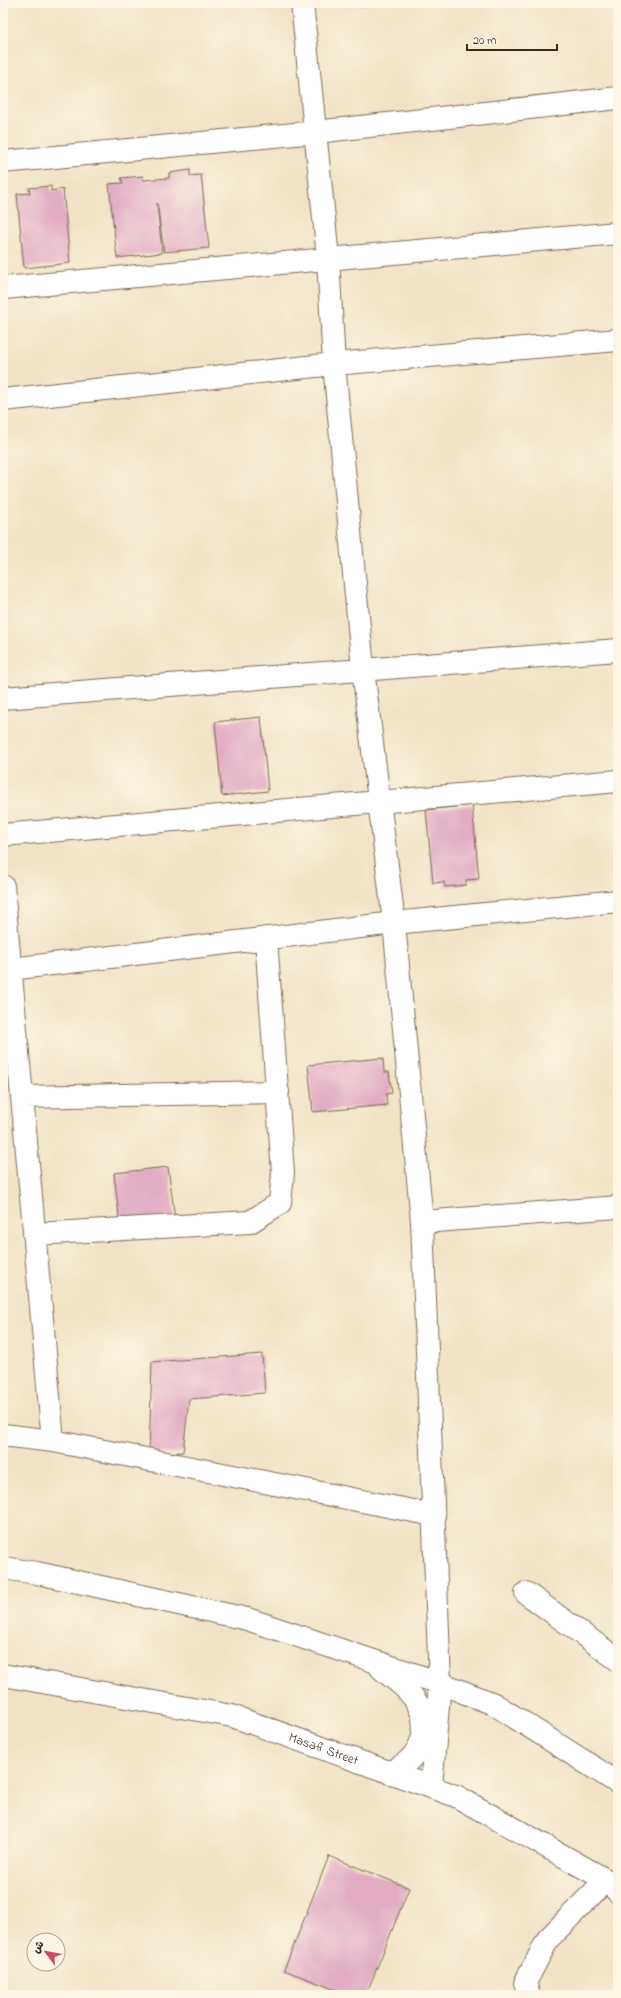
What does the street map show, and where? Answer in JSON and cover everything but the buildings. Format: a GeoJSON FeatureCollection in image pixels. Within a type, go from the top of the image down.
{"type":"FeatureCollection","features":[{"type":"Feature","properties":{"kind":"street"},"geometry":{"type":"LineString","coordinates":[[302,3],[328,258],[334,364],[363,669],[381,801],[422,1222],[440,1683],[431,1787]]}},
{"type":"Feature","properties":{"kind":"street"},"geometry":{"type":"LineString","coordinates":[[3,162],[316,132],[618,98]]}},
{"type":"Feature","properties":{"kind":"street"},"geometry":{"type":"LineString","coordinates":[[3,288],[618,233]]}},
{"type":"Feature","properties":{"kind":"street"},"geometry":{"type":"LineString","coordinates":[[3,400],[334,364],[618,340]]}},
{"type":"Feature","properties":{"kind":"street"},"geometry":{"type":"LineString","coordinates":[[3,698],[618,650]]}},
{"type":"Feature","properties":{"kind":"street"},"geometry":{"type":"LineString","coordinates":[[3,835],[618,781]]}},
{"type":"Feature","properties":{"kind":"street"},"geometry":{"type":"LineString","coordinates":[[3,886],[52,1441]]}},
{"type":"Feature","properties":{"kind":"street"},"geometry":{"type":"LineString","coordinates":[[11,969],[394,923],[618,901]]}},
{"type":"Feature","properties":{"kind":"street"},"geometry":{"type":"LineString","coordinates":[[34,1234],[250,1222],[280,1203],[283,1173],[266,938]]}},
{"type":"Feature","properties":{"kind":"street"},"geometry":{"type":"LineString","coordinates":[[22,1097],[278,1092]]}},
{"type":"Feature","properties":{"kind":"street"},"geometry":{"type":"LineString","coordinates":[[422,1222],[618,1206]]}},
{"type":"Feature","properties":{"kind":"street"},"geometry":{"type":"LineString","coordinates":[[3,1435],[52,1441],[434,1515]]}},
{"type":"Feature","properties":{"kind":"street"},"geometry":{"type":"LineString","coordinates":[[3,1568],[37,1572],[247,1619],[440,1683],[494,1704],[618,1783]]}},
{"type":"Feature","properties":{"kind":"street"},"geometry":{"type":"LineString","coordinates":[[526,1594],[618,1660]]}},
{"type":"Feature","properties":{"kind":"street"},"geometry":{"type":"LineString","coordinates":[[374,1662],[413,1696],[422,1711],[425,1727],[421,1745],[408,1760],[390,1773]]}},
{"type":"Feature","properties":{"kind":"street","name":"Masafi Street"},"geometry":{"type":"LineString","coordinates":[[3,1675],[232,1716],[456,1796],[612,1886]]}},
{"type":"Feature","properties":{"kind":"street"},"geometry":{"type":"LineString","coordinates":[[529,1995],[525,1983],[548,1939],[612,1886]]}}]}
